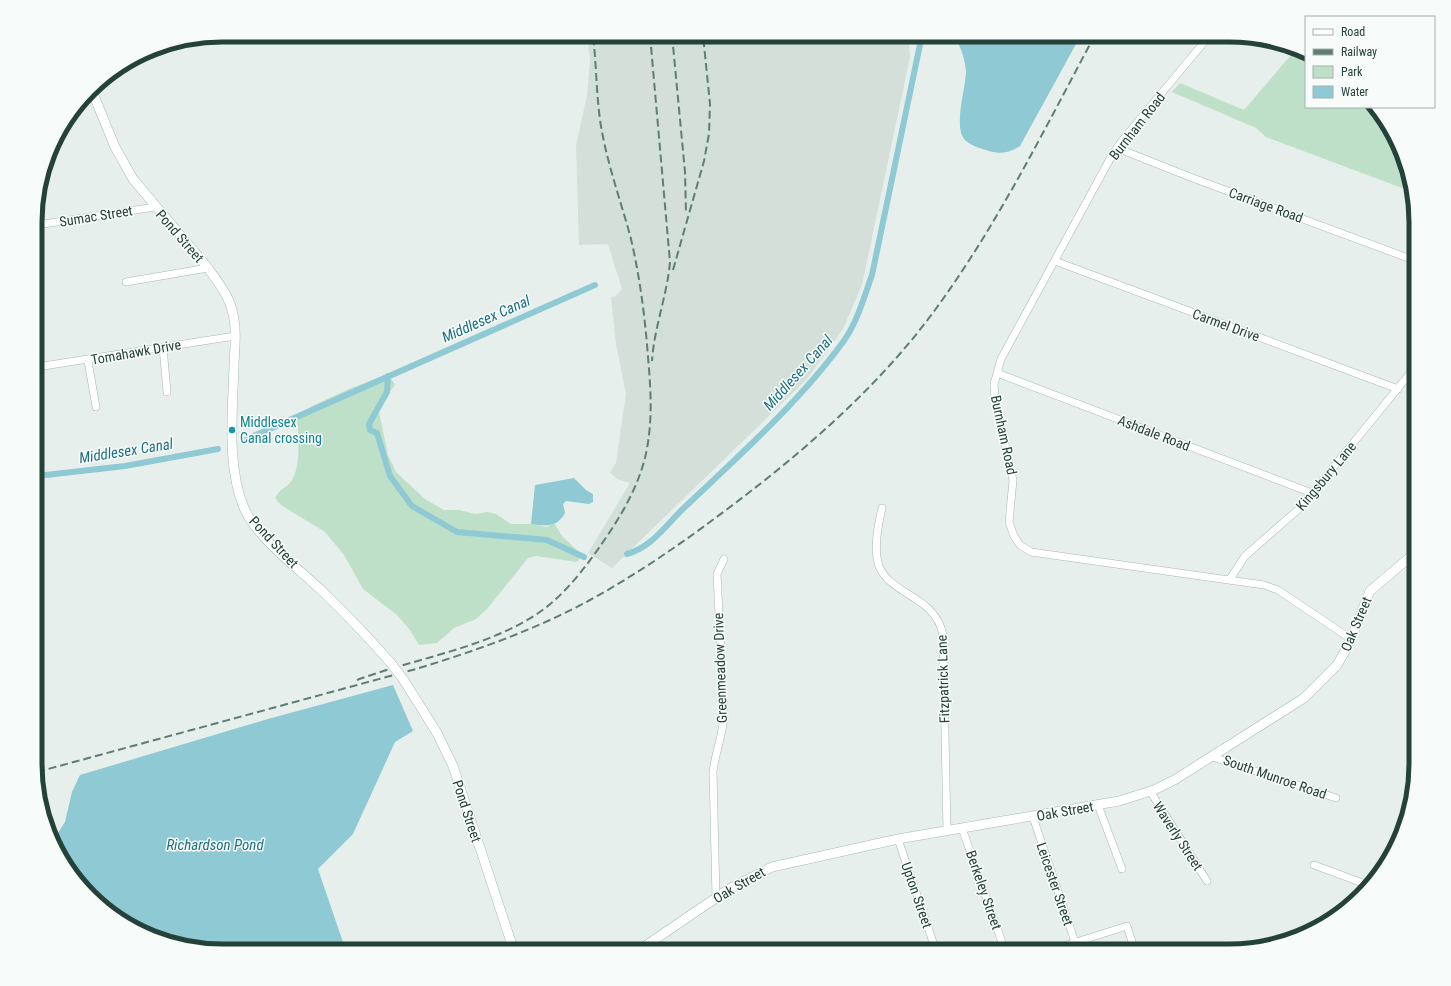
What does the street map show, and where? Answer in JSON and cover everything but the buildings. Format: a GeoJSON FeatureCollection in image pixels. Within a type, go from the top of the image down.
{"type":"FeatureCollection","features":[{"type":"Feature","properties":{"kind":"street","name":"Burnham Road"},"geometry":{"type":"LineString","coordinates":[[1204,42],[1117,148],[1001,359],[994,384],[995,399],[1013,480],[1009,522],[1014,536],[1020,545],[1031,552],[1264,585],[1278,590],[1351,639]]}},
{"type":"Feature","properties":{"kind":"street","name":"Pond Street"},"geometry":{"type":"LineString","coordinates":[[94,96],[118,153],[133,179],[155,207],[208,268],[219,283],[232,309],[235,327],[232,439],[237,480],[245,510],[254,525],[281,554],[339,607],[390,662],[403,679],[430,721],[453,766],[512,944]]}},
{"type":"Feature","properties":{"kind":"street","name":"Carriage Road"},"geometry":{"type":"LineString","coordinates":[[1117,148],[1190,177],[1409,258]]}},
{"type":"Feature","properties":{"kind":"street","name":"Sumac Street"},"geometry":{"type":"LineString","coordinates":[[42,224],[155,207]]}},
{"type":"Feature","properties":{"kind":"street","name":"Carmel Drive"},"geometry":{"type":"LineString","coordinates":[[1055,261],[1398,389]]}},
{"type":"Feature","properties":{"kind":"street"},"geometry":{"type":"LineString","coordinates":[[126,282],[208,268]]}},
{"type":"Feature","properties":{"kind":"street","name":"Tomahawk Drive"},"geometry":{"type":"LineString","coordinates":[[42,366],[235,336]]}},
{"type":"Feature","properties":{"kind":"street"},"geometry":{"type":"LineString","coordinates":[[163,347],[167,392]]}},
{"type":"Feature","properties":{"kind":"street"},"geometry":{"type":"LineString","coordinates":[[88,360],[96,407]]}},
{"type":"Feature","properties":{"kind":"street","name":"Ashdale Road"},"geometry":{"type":"LineString","coordinates":[[997,374],[1312,493]]}},
{"type":"Feature","properties":{"kind":"street","name":"Kingsbury Lane"},"geometry":{"type":"LineString","coordinates":[[1230,579],[1245,556],[1287,521],[1312,493],[1409,375]]}},
{"type":"Feature","properties":{"kind":"street","name":"Fitzpatrick Lane"},"geometry":{"type":"LineString","coordinates":[[882,508],[877,544],[879,566],[885,576],[931,610],[938,618],[942,630],[947,831]]}},
{"type":"Feature","properties":{"kind":"street","name":"Oak Street"},"geometry":{"type":"LineString","coordinates":[[655,944],[716,898],[753,875],[772,867],[898,839],[1119,801],[1150,791],[1176,779],[1304,698],[1337,665],[1351,639],[1370,591],[1409,558]]}},
{"type":"Feature","properties":{"kind":"street","name":"Greenmeadow Drive"},"geometry":{"type":"LineString","coordinates":[[716,898],[713,772],[715,755],[724,726],[717,574],[724,559]]}},
{"type":"Feature","properties":{"kind":"street","name":"South Munroe Road"},"geometry":{"type":"LineString","coordinates":[[1213,757],[1336,798]]}},
{"type":"Feature","properties":{"kind":"street","name":"Waverly Street"},"geometry":{"type":"LineString","coordinates":[[1150,791],[1207,881]]}},
{"type":"Feature","properties":{"kind":"street"},"geometry":{"type":"LineString","coordinates":[[1098,805],[1122,869]]}},
{"type":"Feature","properties":{"kind":"street","name":"Leicester Street"},"geometry":{"type":"LineString","coordinates":[[1033,817],[1075,942]]}},
{"type":"Feature","properties":{"kind":"street","name":"Berkeley Street"},"geometry":{"type":"LineString","coordinates":[[962,828],[1003,944]]}},
{"type":"Feature","properties":{"kind":"street","name":"Upton Street"},"geometry":{"type":"LineString","coordinates":[[898,839],[934,944]]}},
{"type":"Feature","properties":{"kind":"street"},"geometry":{"type":"LineString","coordinates":[[1314,865],[1364,883]]}},
{"type":"Feature","properties":{"kind":"street"},"geometry":{"type":"LineString","coordinates":[[1069,944],[1127,926],[1133,944]]}},
{"type":"Feature","properties":{"kind":"shaded area"},"geometry":{"type":"Polygon","coordinates":[[[588,42],[909,42],[910,57],[862,285],[843,329],[807,379],[612,568],[588,553],[630,483],[617,479],[610,472],[616,463],[626,394],[616,344],[611,297],[616,296],[622,289],[608,244],[579,245],[576,146],[587,95],[590,60],[588,42]]]}},
{"type":"Feature","properties":{"kind":"green space"},"geometry":{"type":"Polygon","coordinates":[[[1292,54],[1298,56],[1305,60],[1305,108],[1368,108],[1385,132],[1395,153],[1406,190],[1266,137],[1256,128],[1172,92],[1180,83],[1244,110],[1292,54]]]}},
{"type":"Feature","properties":{"kind":"green space"},"geometry":{"type":"Polygon","coordinates":[[[388,374],[395,385],[388,394],[379,412],[388,455],[396,472],[425,499],[444,510],[459,510],[476,514],[487,512],[496,514],[511,524],[531,524],[547,527],[554,523],[562,536],[582,555],[577,562],[536,556],[528,558],[487,609],[476,619],[454,628],[437,643],[419,645],[410,630],[397,615],[363,589],[344,555],[325,532],[281,505],[275,498],[279,492],[289,484],[295,473],[298,450],[297,420],[303,411],[349,389],[388,374]]]}},
{"type":"Feature","properties":{"kind":"water"},"geometry":{"type":"Polygon","coordinates":[[[1077,42],[1020,146],[1007,152],[991,152],[974,146],[964,139],[961,133],[960,116],[966,68],[958,43],[1077,42]]]}},
{"type":"Feature","properties":{"kind":"water"},"geometry":{"type":"Polygon","coordinates":[[[574,478],[586,490],[593,494],[593,502],[589,504],[566,501],[563,504],[565,513],[562,518],[554,524],[531,524],[535,485],[574,478]]]}},
{"type":"Feature","properties":{"kind":"water","name":"Richardson Pond"},"geometry":{"type":"Polygon","coordinates":[[[393,685],[413,731],[395,742],[353,834],[318,869],[344,944],[211,944],[187,941],[153,930],[132,920],[103,899],[87,883],[72,864],[57,835],[65,822],[72,792],[80,775],[268,719],[393,685]]]}},
{"type":"Feature","properties":{"kind":"waterway","name":"Middlesex Canal"},"geometry":{"type":"LineString","coordinates":[[627,554],[645,546],[653,540],[680,512],[769,427],[808,385],[848,335],[860,310],[872,275],[921,42]]}},
{"type":"Feature","properties":{"kind":"waterway","name":"Middlesex Canal"},"geometry":{"type":"LineString","coordinates":[[247,439],[595,285]]}},
{"type":"Feature","properties":{"kind":"waterway","name":"Middlesex Canal"},"geometry":{"type":"LineString","coordinates":[[388,376],[387,392],[369,424],[370,430],[377,433],[390,476],[412,506],[457,532],[547,540],[584,557]]}},
{"type":"Feature","properties":{"kind":"waterway","name":"Middlesex Canal"},"geometry":{"type":"LineString","coordinates":[[42,475],[125,466],[218,449]]}},
{"type":"Feature","properties":{"kind":"railway"},"geometry":{"type":"LineString","coordinates":[[357,680],[379,672],[449,652],[494,636],[516,626],[547,607],[565,590],[589,562],[616,522],[638,481],[648,445],[651,408],[645,327],[640,283],[631,239],[603,137],[598,99],[594,42]]}},
{"type":"Feature","properties":{"kind":"railway"},"geometry":{"type":"LineString","coordinates":[[651,42],[670,262],[655,336],[652,361]]}},
{"type":"Feature","properties":{"kind":"railway"},"geometry":{"type":"LineString","coordinates":[[673,42],[685,172],[686,213]]}},
{"type":"Feature","properties":{"kind":"railway"},"geometry":{"type":"LineString","coordinates":[[673,270],[704,161],[709,134],[710,104],[704,42]]}},
{"type":"Feature","properties":{"kind":"railway"},"geometry":{"type":"LineString","coordinates":[[42,771],[416,669],[460,655],[548,621],[590,600],[646,567],[762,483],[816,438],[867,390],[914,338],[980,244],[1020,175],[1091,42]]}},
{"type":"Feature","properties":{"kind":"place","name":"Middlesex Canal crossing"},"geometry":{"type":"Point","coordinates":[232,430]}}]}
